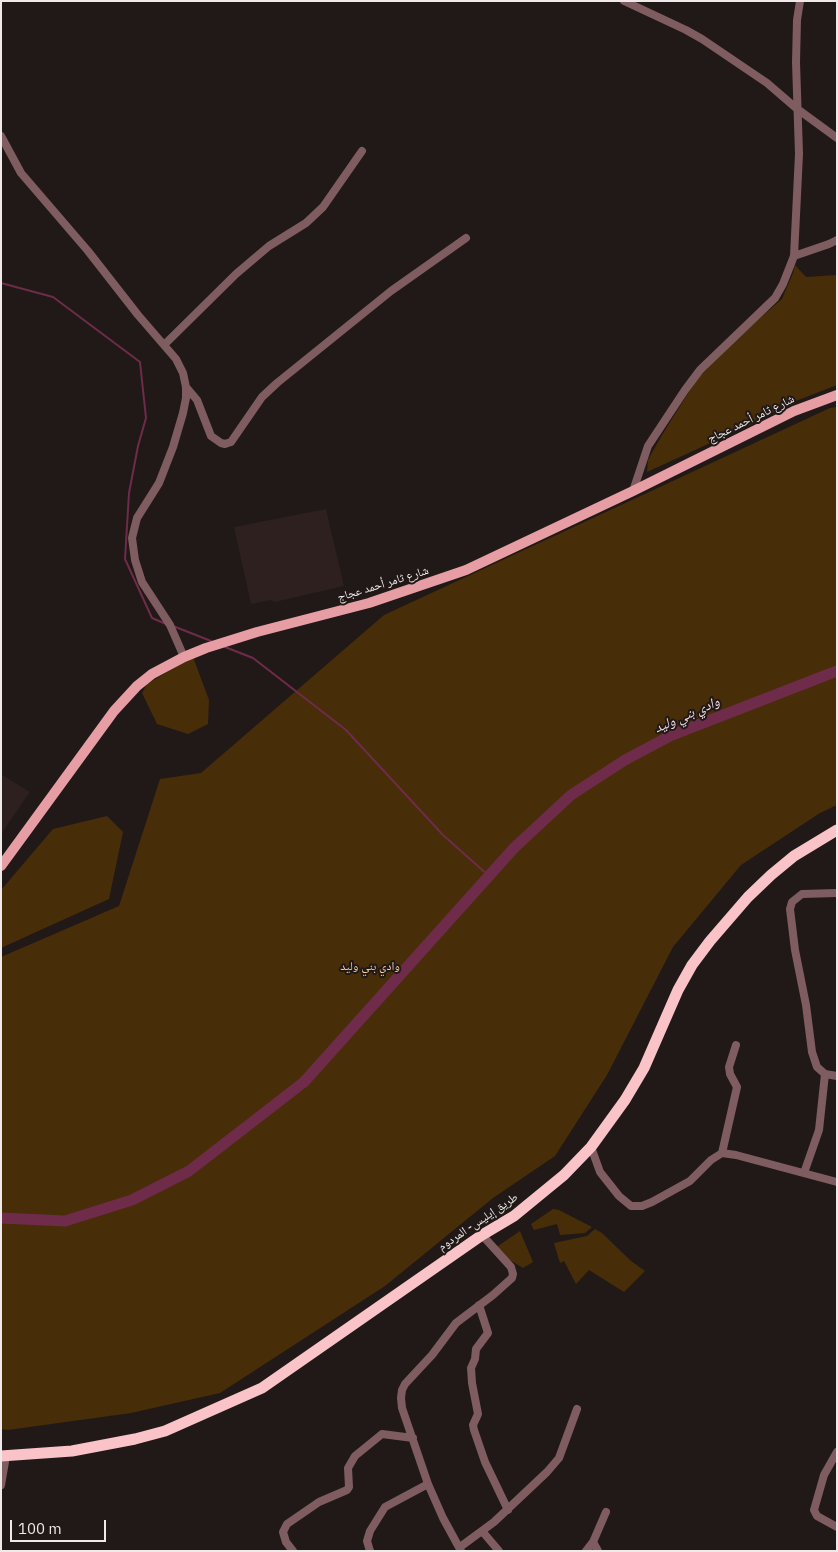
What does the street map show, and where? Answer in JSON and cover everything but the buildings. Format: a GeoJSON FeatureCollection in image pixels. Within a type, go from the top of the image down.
{"type":"FeatureCollection","features":[{"type":"Feature","properties":{"kind":"highway","name":"طريق إيليس- المردوم"},"geometry":{"type":"LineString","coordinates":[[4,1456],[72,1451],[135,1439],[165,1431],[256,1392],[482,1235],[514,1216],[564,1175],[591,1147],[625,1100],[644,1068],[678,990],[692,965],[710,941],[748,897],[771,876],[794,856],[837,830]]}},
{"type":"Feature","properties":{"kind":"main road","name":"شارع ثامر أحمد عجاج"},"geometry":{"type":"LineString","coordinates":[[1,866],[121,703],[145,679],[184,657],[256,632],[369,603],[474,566],[633,491],[794,411],[837,395]]}},
{"type":"Feature","properties":{"kind":"street"},"geometry":{"type":"LineString","coordinates":[[624,1],[702,39],[767,82],[796,108],[837,138]]}},
{"type":"Feature","properties":{"kind":"street"},"geometry":{"type":"LineString","coordinates":[[633,491],[648,446],[685,390],[700,370],[775,298],[783,284],[794,256],[799,154],[796,108],[796,20],[800,1]]}},
{"type":"Feature","properties":{"kind":"street"},"geometry":{"type":"LineString","coordinates":[[1,136],[21,173],[88,251],[164,345],[183,373],[186,387],[183,413],[164,474],[137,518],[132,538],[135,560],[142,582],[170,625],[184,657]]}},
{"type":"Feature","properties":{"kind":"street"},"geometry":{"type":"LineString","coordinates":[[164,345],[236,274],[269,246],[306,223],[323,207],[362,151]]}},
{"type":"Feature","properties":{"kind":"street"},"geometry":{"type":"LineString","coordinates":[[186,387],[197,400],[211,436],[221,443],[231,442],[262,396],[391,291],[466,238]]}},
{"type":"Feature","properties":{"kind":"street"},"geometry":{"type":"LineString","coordinates":[[794,256],[837,240]]}},
{"type":"Feature","properties":{"kind":"street"},"geometry":{"type":"LineString","coordinates":[[837,893],[802,894],[792,902],[790,909],[812,1052],[817,1067],[825,1074],[837,1076]]}},
{"type":"Feature","properties":{"kind":"street"},"geometry":{"type":"LineString","coordinates":[[722,1154],[737,1087],[730,1074],[729,1067],[736,1045]]}},
{"type":"Feature","properties":{"kind":"street"},"geometry":{"type":"LineString","coordinates":[[804,1173],[819,1130],[825,1074]]}},
{"type":"Feature","properties":{"kind":"street"},"geometry":{"type":"LineString","coordinates":[[591,1147],[600,1172],[610,1187],[626,1203],[635,1206],[652,1202],[690,1181],[711,1160],[722,1154],[736,1155],[837,1182]]}},
{"type":"Feature","properties":{"kind":"street"},"geometry":{"type":"LineString","coordinates":[[482,1235],[511,1267],[513,1274],[509,1282],[456,1323],[402,1390],[401,1398],[402,1408],[428,1484],[446,1524],[461,1549],[508,1510],[559,1458],[578,1409]]}},
{"type":"Feature","properties":{"kind":"street"},"geometry":{"type":"LineString","coordinates":[[479,1305],[488,1332],[476,1349],[475,1359],[471,1368],[478,1414],[473,1425],[485,1462],[508,1510]]}},
{"type":"Feature","properties":{"kind":"street"},"geometry":{"type":"LineString","coordinates":[[293,1551],[286,1542],[283,1532],[287,1524],[319,1502],[347,1490],[349,1486],[348,1468],[355,1456],[382,1434],[397,1434],[413,1438]]}},
{"type":"Feature","properties":{"kind":"street"},"geometry":{"type":"LineString","coordinates":[[837,1452],[824,1475],[814,1510],[817,1516],[837,1527]]}},
{"type":"Feature","properties":{"kind":"street"},"geometry":{"type":"LineString","coordinates":[[1,1485],[4,1456]]}},
{"type":"Feature","properties":{"kind":"street"},"geometry":{"type":"LineString","coordinates":[[370,1551],[367,1541],[368,1536],[385,1507],[428,1484]]}},
{"type":"Feature","properties":{"kind":"street"},"geometry":{"type":"LineString","coordinates":[[586,1551],[593,1542],[606,1512]]}},
{"type":"Feature","properties":{"kind":"street"},"geometry":{"type":"LineString","coordinates":[[482,1531],[499,1551]]}},
{"type":"Feature","properties":{"kind":"street"},"geometry":{"type":"LineString","coordinates":[[593,1542],[598,1551]]}},
{"type":"Feature","properties":{"kind":"shaded area"},"geometry":{"type":"Polygon","coordinates":[[[326,509],[344,586],[275,602],[271,600],[251,604],[234,527],[326,509]]]}},
{"type":"Feature","properties":{"kind":"shaded area"},"geometry":{"type":"Polygon","coordinates":[[[1,774],[30,792],[1,834],[1,774]]]}},
{"type":"Feature","properties":{"kind":"green space"},"geometry":{"type":"Polygon","coordinates":[[[795,265],[806,277],[837,275],[837,385],[783,406],[765,418],[647,472],[648,460],[697,379],[753,324],[782,299],[795,265]]]}},
{"type":"Feature","properties":{"kind":"green space","name":"وادي بني وليد"},"geometry":{"type":"Polygon","coordinates":[[[837,407],[837,805],[820,813],[741,865],[673,947],[607,1075],[555,1156],[493,1198],[385,1286],[220,1393],[131,1413],[8,1430],[1,1429],[1,957],[119,906],[160,779],[201,773],[384,615],[830,408],[837,407]]]}},
{"type":"Feature","properties":{"kind":"green space"},"geometry":{"type":"Polygon","coordinates":[[[193,657],[209,700],[208,724],[188,734],[157,724],[142,693],[147,684],[193,657]]]}},
{"type":"Feature","properties":{"kind":"green space"},"geometry":{"type":"Polygon","coordinates":[[[107,816],[123,832],[109,899],[1,948],[1,890],[53,829],[107,816]]]}},
{"type":"Feature","properties":{"kind":"green space"},"geometry":{"type":"Polygon","coordinates":[[[553,1209],[559,1210],[592,1227],[585,1233],[560,1235],[557,1224],[534,1230],[531,1224],[553,1209]]]}},
{"type":"Feature","properties":{"kind":"green space"},"geometry":{"type":"Polygon","coordinates":[[[595,1229],[645,1271],[624,1292],[589,1270],[576,1284],[564,1261],[560,1263],[554,1243],[587,1236],[595,1229]]]}},
{"type":"Feature","properties":{"kind":"green space"},"geometry":{"type":"Polygon","coordinates":[[[520,1231],[533,1262],[523,1268],[505,1257],[498,1249],[498,1246],[520,1231]]]}},
{"type":"Feature","properties":{"kind":"waterway"},"geometry":{"type":"LineString","coordinates":[[1,283],[53,297],[140,362],[146,418],[138,446],[129,493],[125,559],[152,618],[166,624]]}},
{"type":"Feature","properties":{"kind":"waterway"},"geometry":{"type":"LineString","coordinates":[[173,626],[211,641]]}},
{"type":"Feature","properties":{"kind":"waterway"},"geometry":{"type":"LineString","coordinates":[[225,647],[253,658],[346,730],[443,835],[489,876]]}},
{"type":"Feature","properties":{"kind":"waterway","name":"وادي بني وليد"},"geometry":{"type":"LineString","coordinates":[[1,1218],[65,1221],[132,1200],[189,1171],[304,1082],[514,848],[571,795],[625,760],[672,735],[837,671]]}}]}
